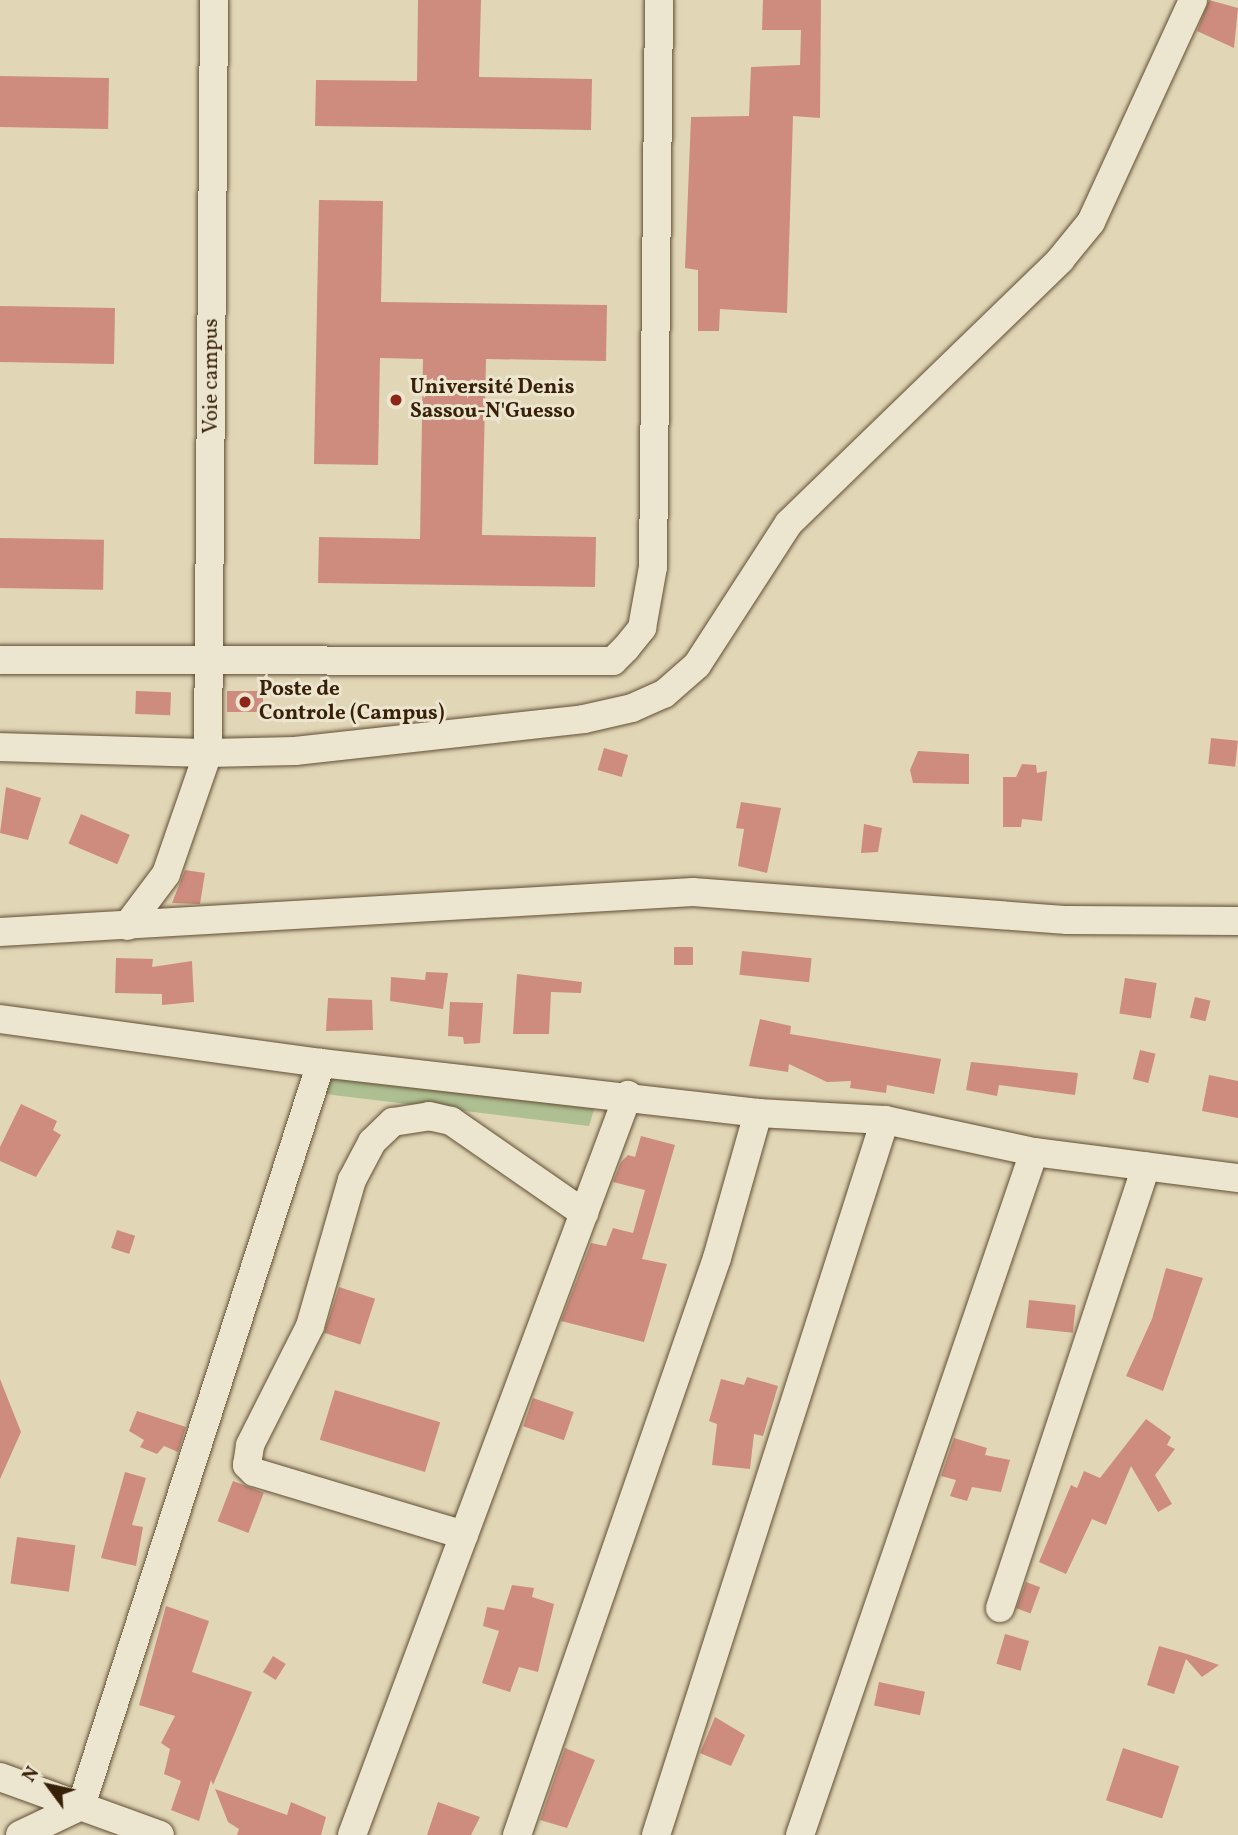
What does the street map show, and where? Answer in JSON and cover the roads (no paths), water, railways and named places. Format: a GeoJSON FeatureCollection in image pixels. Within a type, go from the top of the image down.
{"type":"FeatureCollection","features":[{"type":"Feature","properties":{"kind":"street","name":"Voie campus"},"geometry":{"type":"LineString","coordinates":[[127,926],[166,874],[208,753],[214,0]]}},
{"type":"Feature","properties":{"kind":"street"},"geometry":{"type":"LineString","coordinates":[[0,660],[210,658],[613,661],[642,628],[653,567],[659,0]]}},
{"type":"Feature","properties":{"kind":"street"},"geometry":{"type":"LineString","coordinates":[[0,747],[208,753],[295,751],[584,719],[632,708],[664,694],[697,665],[756,566],[789,523],[1060,260],[1091,222],[1193,0]]}},
{"type":"Feature","properties":{"kind":"street"},"geometry":{"type":"LineString","coordinates":[[0,932],[693,892],[1067,920],[1238,921]]}},
{"type":"Feature","properties":{"kind":"street"},"geometry":{"type":"LineString","coordinates":[[0,1019],[321,1063],[628,1095],[758,1113],[885,1120],[1034,1152],[1238,1178]]}},
{"type":"Feature","properties":{"kind":"street"},"geometry":{"type":"LineString","coordinates":[[20,1835],[81,1806],[321,1063]]}},
{"type":"Feature","properties":{"kind":"street"},"geometry":{"type":"LineString","coordinates":[[352,1835],[628,1095]]}},
{"type":"Feature","properties":{"kind":"street"},"geometry":{"type":"LineString","coordinates":[[517,1835],[717,1258],[758,1113]]}},
{"type":"Feature","properties":{"kind":"street"},"geometry":{"type":"LineString","coordinates":[[464,1535],[254,1472],[247,1465],[250,1444],[310,1326],[352,1180],[372,1142],[393,1122],[429,1116],[451,1121],[584,1213]]}},
{"type":"Feature","properties":{"kind":"street"},"geometry":{"type":"LineString","coordinates":[[656,1835],[885,1120]]}},
{"type":"Feature","properties":{"kind":"street"},"geometry":{"type":"LineString","coordinates":[[800,1835],[1034,1152]]}},
{"type":"Feature","properties":{"kind":"street"},"geometry":{"type":"LineString","coordinates":[[1000,1608],[1146,1166]]}},
{"type":"Feature","properties":{"kind":"street"},"geometry":{"type":"LineString","coordinates":[[0,1777],[160,1835]]}},
{"type":"Feature","properties":{"kind":"place","name":"Université Denis Sassou-N'Guesso"},"geometry":{"type":"Point","coordinates":[396,400]}},
{"type":"Feature","properties":{"kind":"place","name":"Poste de Controle (Campus)"},"geometry":{"type":"Point","coordinates":[245,702]}}]}
